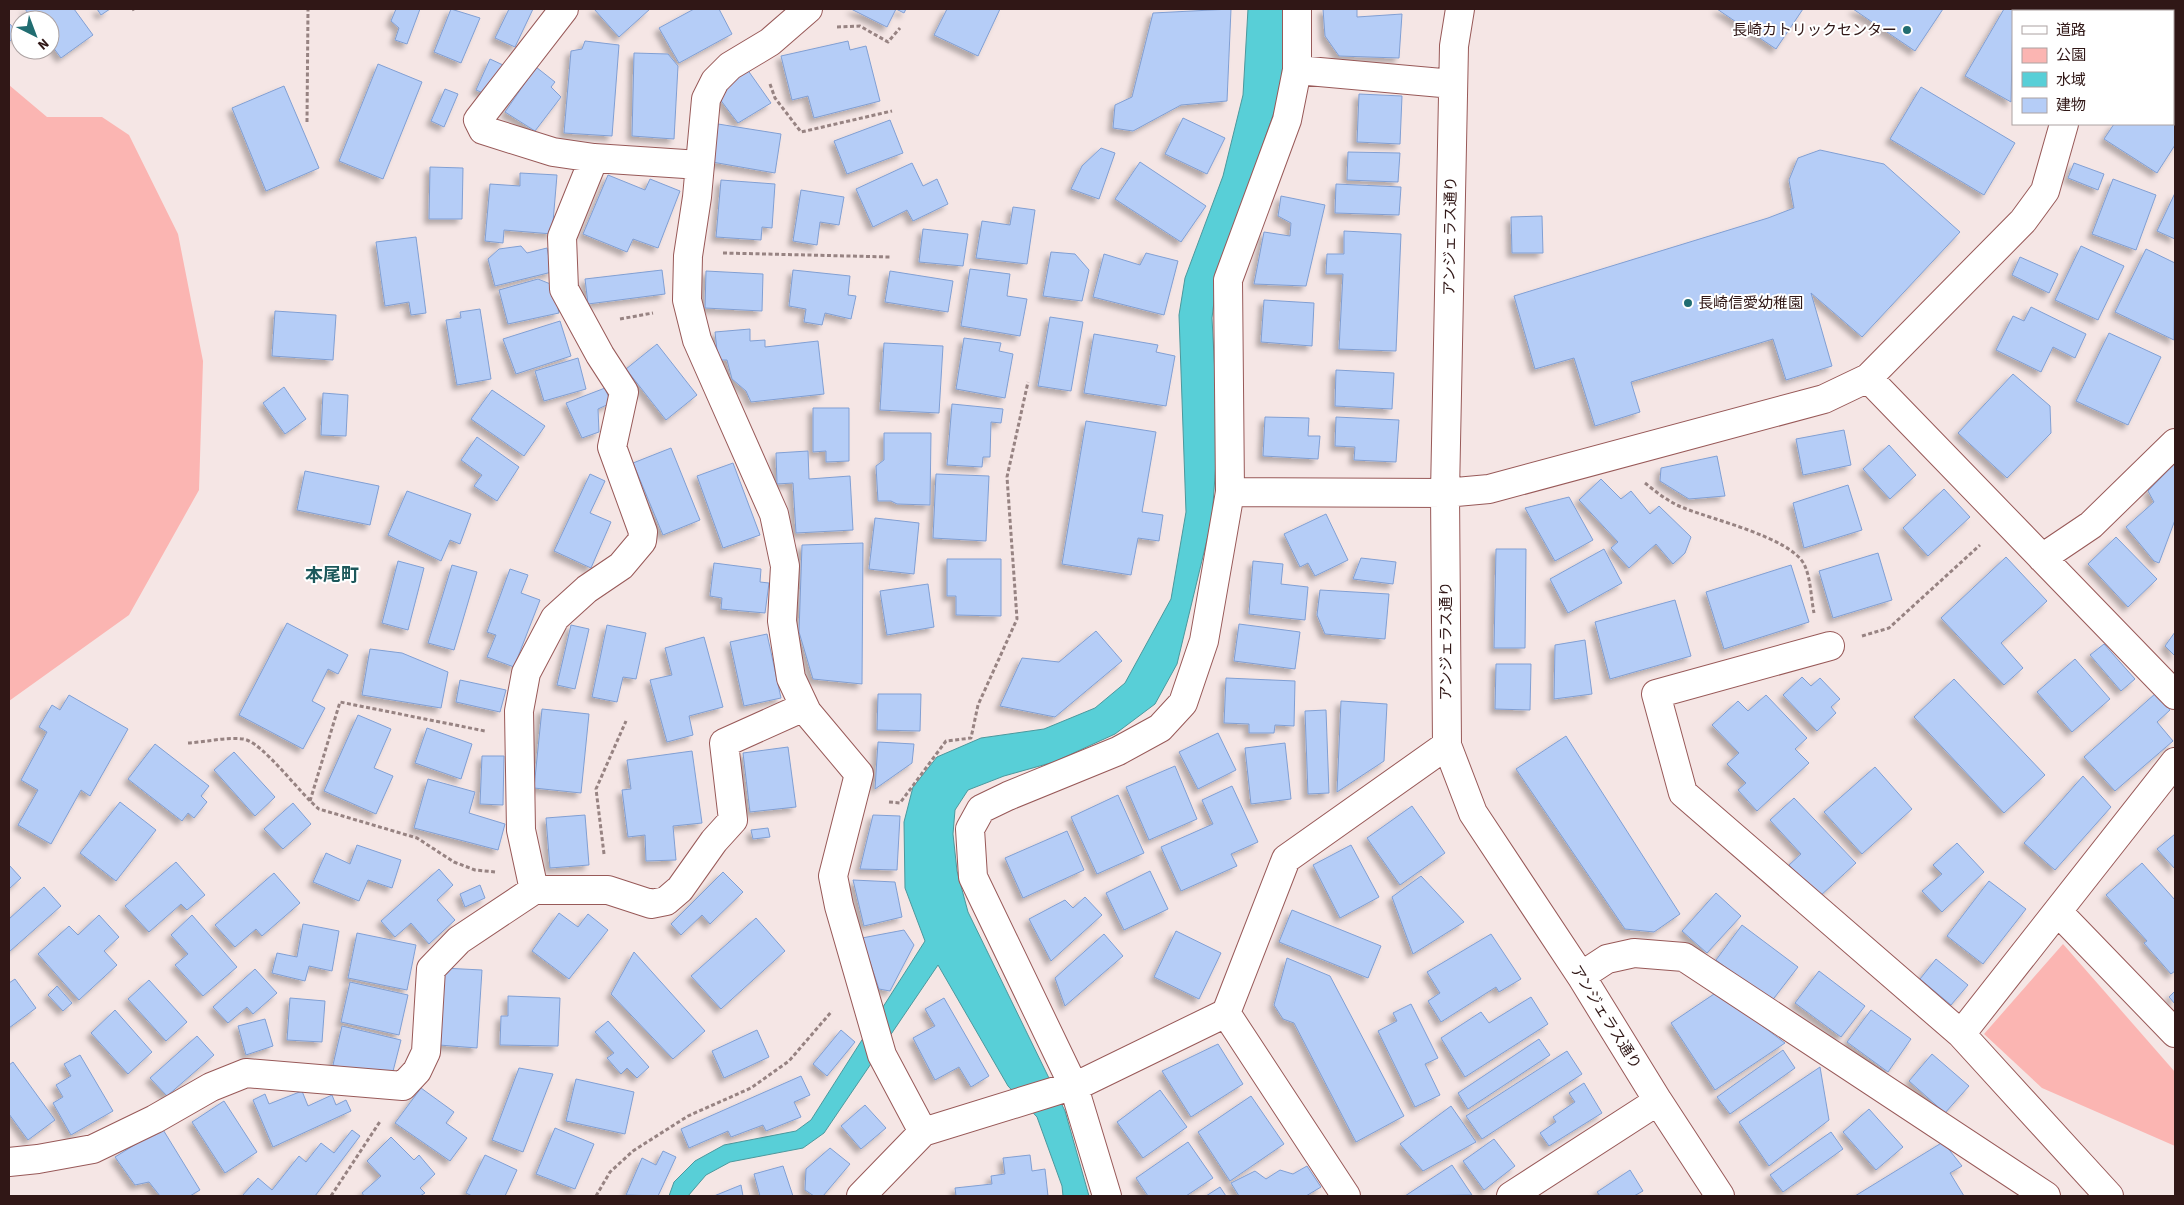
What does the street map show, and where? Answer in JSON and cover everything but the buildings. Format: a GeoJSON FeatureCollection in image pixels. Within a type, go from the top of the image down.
{"type":"FeatureCollection","features":[{"type":"Feature","properties":{"kind":"street"},"geometry":{"type":"LineString","coordinates":[[564,9],[478,120],[484,130],[553,152],[594,158],[700,165]]}},
{"type":"Feature","properties":{"kind":"street"},"geometry":{"type":"LineString","coordinates":[[808,9],[756,51],[730,66],[715,82],[706,99],[689,252],[688,307],[697,340],[774,514],[785,566],[782,620],[791,678],[804,707],[859,774],[833,876],[839,906],[882,1055],[923,1132]]}},
{"type":"Feature","properties":{"kind":"street"},"geometry":{"type":"LineString","coordinates":[[1107,1196],[1068,1088],[973,877],[970,830],[981,809],[1118,751],[1160,728],[1183,703],[1204,641],[1230,492],[1228,280],[1287,120],[1298,70],[1298,9]]}},
{"type":"Feature","properties":{"kind":"street","name":"アンジェラス通り"},"geometry":{"type":"LineString","coordinates":[[1460,9],[1454,46],[1445,493],[1447,745],[1472,813],[1581,976],[1658,1101],[1720,1196]]}},
{"type":"Feature","properties":{"kind":"street"},"geometry":{"type":"LineString","coordinates":[[1298,70],[1453,84]]}},
{"type":"Feature","properties":{"kind":"street"},"geometry":{"type":"LineString","coordinates":[[1230,492],[1445,493],[1489,489],[1824,399],[1868,378],[2023,221],[2045,191],[2064,125]]}},
{"type":"Feature","properties":{"kind":"street"},"geometry":{"type":"LineString","coordinates":[[533,882],[521,830],[519,711],[526,673],[555,618],[588,590],[621,566],[642,541],[644,532],[612,447],[624,392],[564,289],[562,237],[594,158]]}},
{"type":"Feature","properties":{"kind":"street"},"geometry":{"type":"LineString","coordinates":[[1868,378],[2175,695]]}},
{"type":"Feature","properties":{"kind":"street"},"geometry":{"type":"LineString","coordinates":[[2042,558],[2091,525],[2175,443]]}},
{"type":"Feature","properties":{"kind":"street"},"geometry":{"type":"LineString","coordinates":[[1830,646],[1656,694],[1684,793],[1961,1034],[2109,1196]]}},
{"type":"Feature","properties":{"kind":"street"},"geometry":{"type":"LineString","coordinates":[[9,1162],[38,1159],[92,1149],[155,1119],[211,1087],[246,1073],[403,1086],[417,1072],[426,1052],[431,969],[459,940],[533,882],[608,890],[651,904],[666,900],[680,889],[714,841],[733,820],[724,743],[804,707]]}},
{"type":"Feature","properties":{"kind":"street"},"geometry":{"type":"LineString","coordinates":[[861,1196],[923,1132],[1068,1088],[1226,1013],[1286,859],[1447,745]]}},
{"type":"Feature","properties":{"kind":"street"},"geometry":{"type":"LineString","coordinates":[[1961,1034],[2175,762]]}},
{"type":"Feature","properties":{"kind":"street"},"geometry":{"type":"LineString","coordinates":[[2058,912],[2175,1033]]}},
{"type":"Feature","properties":{"kind":"street"},"geometry":{"type":"LineString","coordinates":[[1581,976],[1608,959],[1634,953],[1684,957],[2046,1196]]}},
{"type":"Feature","properties":{"kind":"street"},"geometry":{"type":"LineString","coordinates":[[1226,1013],[1346,1196]]}},
{"type":"Feature","properties":{"kind":"street"},"geometry":{"type":"LineString","coordinates":[[1511,1196],[1658,1101]]}},
{"type":"Feature","properties":{"kind":"path"},"geometry":{"type":"LineString","coordinates":[[307,122],[308,9]]}},
{"type":"Feature","properties":{"kind":"path"},"geometry":{"type":"LineString","coordinates":[[784,30],[860,26],[888,42],[900,28]]}},
{"type":"Feature","properties":{"kind":"path"},"geometry":{"type":"LineString","coordinates":[[756,51],[775,98],[801,132],[892,112]]}},
{"type":"Feature","properties":{"kind":"path"},"geometry":{"type":"LineString","coordinates":[[689,252],[890,257]]}},
{"type":"Feature","properties":{"kind":"path"},"geometry":{"type":"LineString","coordinates":[[587,331],[626,317],[688,307]]}},
{"type":"Feature","properties":{"kind":"path"},"geometry":{"type":"LineString","coordinates":[[854,798],[900,803],[946,741],[971,738],[978,705],[1017,619],[1007,477],[1028,382]]}},
{"type":"Feature","properties":{"kind":"path"},"geometry":{"type":"LineString","coordinates":[[1616,455],[1646,484],[1681,507],[1758,532],[1799,558],[1805,566],[1814,618]]}},
{"type":"Feature","properties":{"kind":"path"},"geometry":{"type":"LineString","coordinates":[[1830,646],[1889,628],[2006,521]]}},
{"type":"Feature","properties":{"kind":"path"},"geometry":{"type":"LineString","coordinates":[[310,802],[340,702],[520,738]]}},
{"type":"Feature","properties":{"kind":"path"},"geometry":{"type":"LineString","coordinates":[[608,890],[596,789],[626,721]]}},
{"type":"Feature","properties":{"kind":"path"},"geometry":{"type":"LineString","coordinates":[[188,743],[244,739],[260,748],[310,802],[319,809],[417,838],[454,862],[475,870],[533,882]]}},
{"type":"Feature","properties":{"kind":"path"},"geometry":{"type":"LineString","coordinates":[[596,1196],[610,1172],[634,1151],[688,1116],[751,1088],[789,1061],[860,978]]}},
{"type":"Feature","properties":{"kind":"path"},"geometry":{"type":"LineString","coordinates":[[331,1196],[381,1119],[379,1085]]}},
{"type":"Feature","properties":{"kind":"green space"},"geometry":{"type":"Polygon","coordinates":[[[9,85],[47,117],[102,117],[129,135],[178,234],[203,361],[199,490],[129,615],[9,701],[9,85]]]}},
{"type":"Feature","properties":{"kind":"green space"},"geometry":{"type":"Polygon","coordinates":[[[2063,944],[2175,1072],[2175,1146],[2042,1088],[1984,1034],[2063,944]]]}},
{"type":"Feature","properties":{"kind":"water"},"geometry":{"type":"Polygon","coordinates":[[[1248,9],[1288,9],[1280,95],[1217,277],[1212,318],[1218,433],[1212,519],[1177,664],[1155,704],[1115,734],[1054,762],[1004,776],[968,790],[955,810],[953,834],[957,871],[968,912],[1065,1111],[1089,1196],[1063,1196],[1062,1186],[1037,1117],[1008,1086],[938,965],[824,1133],[803,1148],[730,1162],[706,1175],[688,1196],[669,1196],[674,1182],[695,1161],[724,1145],[796,1131],[811,1120],[925,941],[905,888],[904,822],[913,787],[937,757],[981,738],[1044,729],[1095,708],[1125,683],[1171,599],[1186,512],[1179,315],[1185,278],[1223,176],[1243,95],[1248,9]]]}},
{"type":"Feature","properties":{"kind":"place","name":"長崎カトリックセンター"},"geometry":{"type":"Point","coordinates":[1907,30]}},
{"type":"Feature","properties":{"kind":"place","name":"長崎信愛幼稚園"},"geometry":{"type":"Point","coordinates":[1688,303]}},
{"type":"Feature","properties":{"kind":"district","name":"本尾町"},"geometry":{"type":"Point","coordinates":[332,575]}}]}
